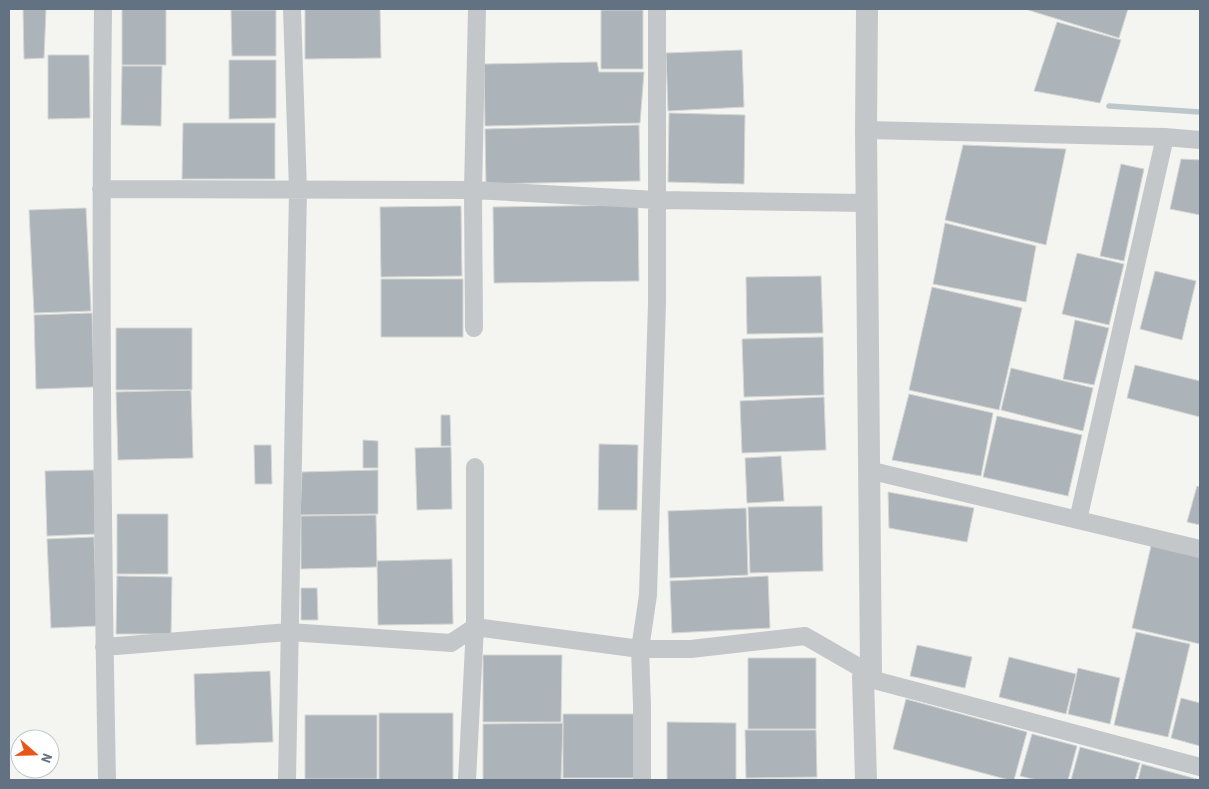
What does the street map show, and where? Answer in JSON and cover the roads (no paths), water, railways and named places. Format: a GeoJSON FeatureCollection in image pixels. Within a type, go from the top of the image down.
{"type":"FeatureCollection","features":[{"type":"Feature","properties":{"kind":"street"},"geometry":{"type":"LineString","coordinates":[[104,9],[101,189],[104,647],[107,780]]}},
{"type":"Feature","properties":{"kind":"street"},"geometry":{"type":"LineString","coordinates":[[287,780],[298,190],[292,9]]}},
{"type":"Feature","properties":{"kind":"street"},"geometry":{"type":"LineString","coordinates":[[474,328],[473,190],[477,9]]}},
{"type":"Feature","properties":{"kind":"street"},"geometry":{"type":"LineString","coordinates":[[642,780],[640,649],[648,595],[657,303],[656,9]]}},
{"type":"Feature","properties":{"kind":"street"},"geometry":{"type":"LineString","coordinates":[[866,780],[868,470],[867,9]]}},
{"type":"Feature","properties":{"kind":"street"},"geometry":{"type":"LineString","coordinates":[[866,130],[1165,137],[1200,140]]}},
{"type":"Feature","properties":{"kind":"street"},"geometry":{"type":"LineString","coordinates":[[1078,520],[1165,137]]}},
{"type":"Feature","properties":{"kind":"street"},"geometry":{"type":"LineString","coordinates":[[101,189],[473,190],[658,200],[867,203]]}},
{"type":"Feature","properties":{"kind":"street"},"geometry":{"type":"LineString","coordinates":[[468,780],[475,627],[475,467]]}},
{"type":"Feature","properties":{"kind":"street"},"geometry":{"type":"LineString","coordinates":[[868,470],[1200,549]]}},
{"type":"Feature","properties":{"kind":"street"},"geometry":{"type":"LineString","coordinates":[[104,647],[289,632],[451,643],[475,627],[640,649],[691,649],[805,636],[867,676],[1200,768]]}},
{"type":"Feature","properties":{"kind":"waterway"},"geometry":{"type":"LineString","coordinates":[[1109,106],[1200,112]]}}]}
